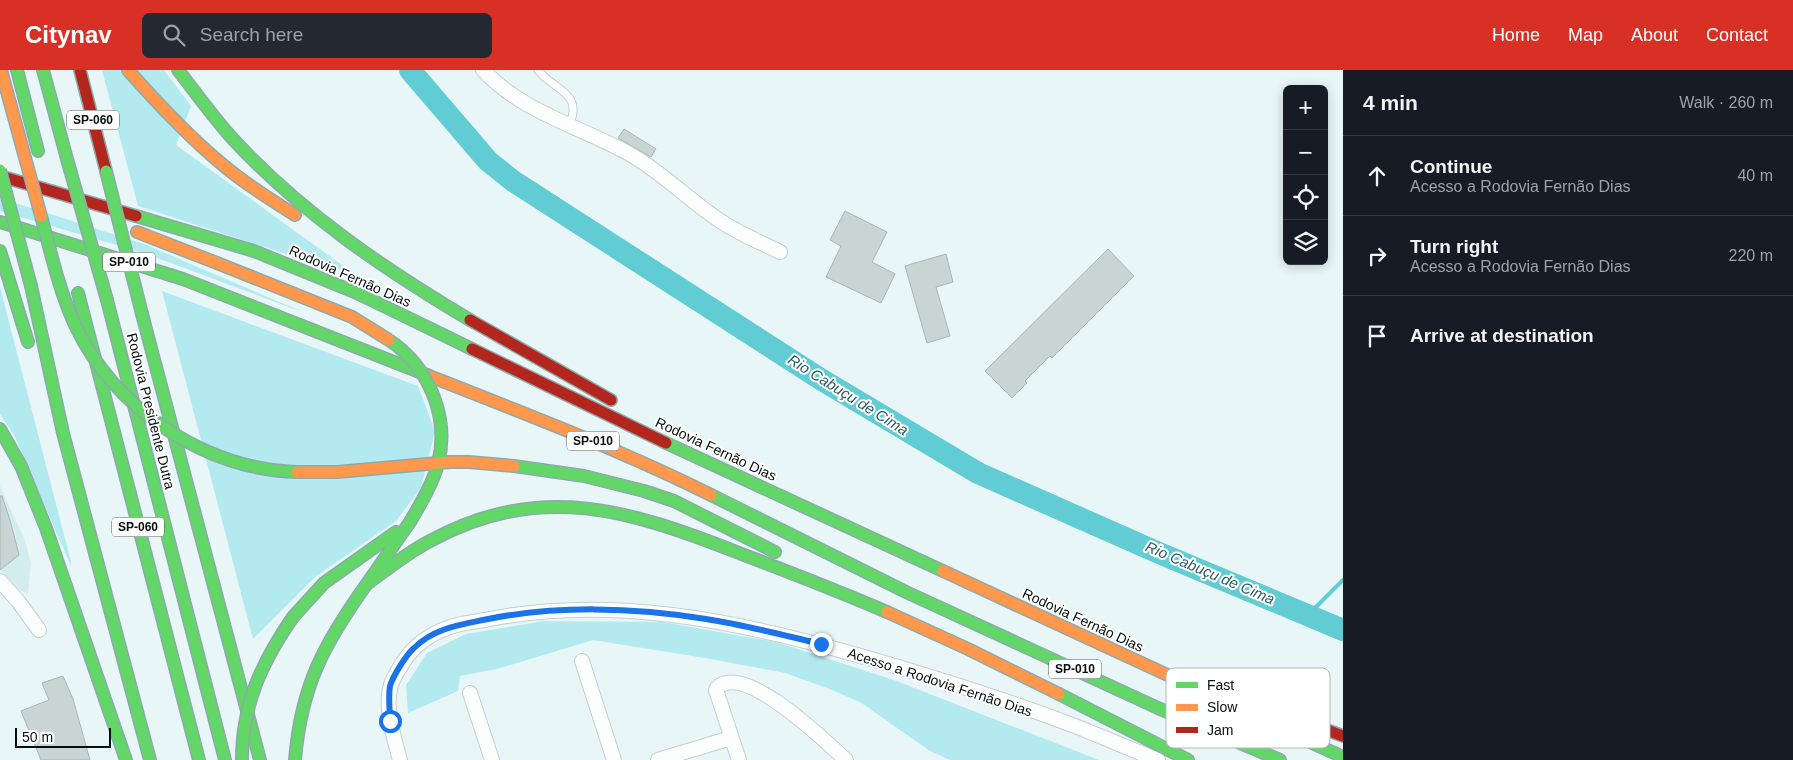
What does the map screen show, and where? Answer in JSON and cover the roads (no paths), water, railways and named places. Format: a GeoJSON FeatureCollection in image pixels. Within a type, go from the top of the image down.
{"type":"FeatureCollection","features":[{"type":"Feature","properties":{"kind":"highway"},"geometry":{"type":"LineString","coordinates":[[1,70],[62,294],[70,315],[88,349],[106,374],[132,402],[155,422],[188,442],[214,454],[240,463],[274,471],[316,473],[468,462],[514,466],[584,476],[637,489],[674,501],[776,552],[800,576]]}},
{"type":"Feature","properties":{"kind":"highway"},"geometry":{"type":"LineString","coordinates":[[17,70],[39,155]]}},
{"type":"Feature","properties":{"kind":"highway","name":"Rodovia Presidente Dutra"},"geometry":{"type":"LineString","coordinates":[[44,70],[107,300],[225,760]]}},
{"type":"Feature","properties":{"kind":"highway","name":"Rodovia Presidente Dutra"},"geometry":{"type":"LineString","coordinates":[[80,70],[142,314],[260,760]]}},
{"type":"Feature","properties":{"kind":"highway"},"geometry":{"type":"LineString","coordinates":[[128,70],[152,98],[194,140],[239,178],[400,287],[436,300]]}},
{"type":"Feature","properties":{"kind":"highway"},"geometry":{"type":"LineString","coordinates":[[178,70],[217,121],[260,166],[288,192],[372,258],[436,300],[621,405]]}},
{"type":"Feature","properties":{"kind":"highway"},"geometry":{"type":"LineString","coordinates":[[0,170],[31,286],[63,433],[150,760]]}},
{"type":"Feature","properties":{"kind":"highway"},"geometry":{"type":"LineString","coordinates":[[0,177],[363,322],[408,355],[426,379],[442,414],[442,443],[436,475],[430,490],[410,522],[348,608],[317,663],[307,688],[300,716],[295,760]]}},
{"type":"Feature","properties":{"kind":"highway","name":"Rodovia Fernão Dias"},"geometry":{"type":"LineString","coordinates":[[0,177],[254,251],[357,293],[675,448],[1166,674]]}},
{"type":"Feature","properties":{"kind":"highway"},"geometry":{"type":"LineString","coordinates":[[46,179],[54,208]]}},
{"type":"Feature","properties":{"kind":"highway","name":"SP-010"},"geometry":{"type":"LineString","coordinates":[[0,222],[183,279],[450,385],[516,409],[647,464],[906,592],[1166,711]]}},
{"type":"Feature","properties":{"kind":"highway"},"geometry":{"type":"LineString","coordinates":[[0,240],[66,256],[59,227]]}},
{"type":"Feature","properties":{"kind":"highway"},"geometry":{"type":"LineString","coordinates":[[0,251],[32,356]]}},
{"type":"Feature","properties":{"kind":"highway"},"geometry":{"type":"LineString","coordinates":[[82,261],[156,279],[183,279]]}},
{"type":"Feature","properties":{"kind":"highway","name":"SP-060"},"geometry":{"type":"LineString","coordinates":[[76,288],[199,760]]}},
{"type":"Feature","properties":{"kind":"highway"},"geometry":{"type":"LineString","coordinates":[[39,374],[63,433]]}},
{"type":"Feature","properties":{"kind":"highway"},"geometry":{"type":"LineString","coordinates":[[662,428],[735,474]]}},
{"type":"Feature","properties":{"kind":"highway"},"geometry":{"type":"LineString","coordinates":[[0,429],[21,466],[46,528],[126,760]]}},
{"type":"Feature","properties":{"kind":"highway"},"geometry":{"type":"LineString","coordinates":[[367,584],[419,548],[440,536],[470,524],[510,512],[563,506],[608,511],[647,520],[694,536],[800,576],[894,615],[1024,677],[1188,760]]}},
{"type":"Feature","properties":{"kind":"highway"},"geometry":{"type":"LineString","coordinates":[[242,760],[241,744],[243,729],[255,685],[275,643],[292,617],[313,594],[336,574],[410,522]]}},
{"type":"Feature","properties":{"kind":"highway"},"geometry":{"type":"LineString","coordinates":[[1158,708],[1166,717]]}},
{"type":"Feature","properties":{"kind":"highway"},"geometry":{"type":"LineString","coordinates":[[1330,731],[1343,736]]}},
{"type":"Feature","properties":{"kind":"highway","name":"SP-010"},"geometry":{"type":"LineString","coordinates":[[1252,748],[1280,760]]}},
{"type":"Feature","properties":{"kind":"highway","name":"Rodovia Fernão Dias"},"geometry":{"type":"LineString","coordinates":[[1323,748],[1343,757]]}},
{"type":"Feature","properties":{"kind":"street"},"geometry":{"type":"LineString","coordinates":[[483,70],[512,97],[538,112],[613,145],[636,158],[721,222],[780,252]]}},
{"type":"Feature","properties":{"kind":"street"},"geometry":{"type":"LineString","coordinates":[[0,581],[18,601],[39,630]]}},
{"type":"Feature","properties":{"kind":"street","name":"Acesso a Rodovia Fernão Dias"},"geometry":{"type":"LineString","coordinates":[[400,760],[390,721],[390,686],[413,648],[430,636],[451,626],[509,615],[538,612],[626,611],[705,619],[750,627],[821,644],[886,663],[1015,706],[1076,727],[1158,760]]}},
{"type":"Feature","properties":{"kind":"street"},"geometry":{"type":"LineString","coordinates":[[582,661],[614,760]]}},
{"type":"Feature","properties":{"kind":"street"},"geometry":{"type":"LineString","coordinates":[[739,760],[716,690],[723,683],[730,682],[752,688],[768,696],[787,708],[846,760]]}},
{"type":"Feature","properties":{"kind":"street"},"geometry":{"type":"LineString","coordinates":[[470,693],[492,760]]}},
{"type":"Feature","properties":{"kind":"street"},"geometry":{"type":"LineString","coordinates":[[658,760],[731,738]]}},
{"type":"Feature","properties":{"kind":"lane"},"geometry":{"type":"LineString","coordinates":[[538,70],[568,95],[572,112],[569,125]]}},
{"type":"Feature","properties":{"kind":"waterway","name":"Rio Cabuçu de Cima"},"geometry":{"type":"LineString","coordinates":[[410,70],[488,161],[513,181],[822,380],[978,473],[1159,553],[1343,630]]}},
{"type":"Feature","properties":{"kind":"waterway"},"geometry":{"type":"LineString","coordinates":[[1307,616],[1343,580]]}}]}
